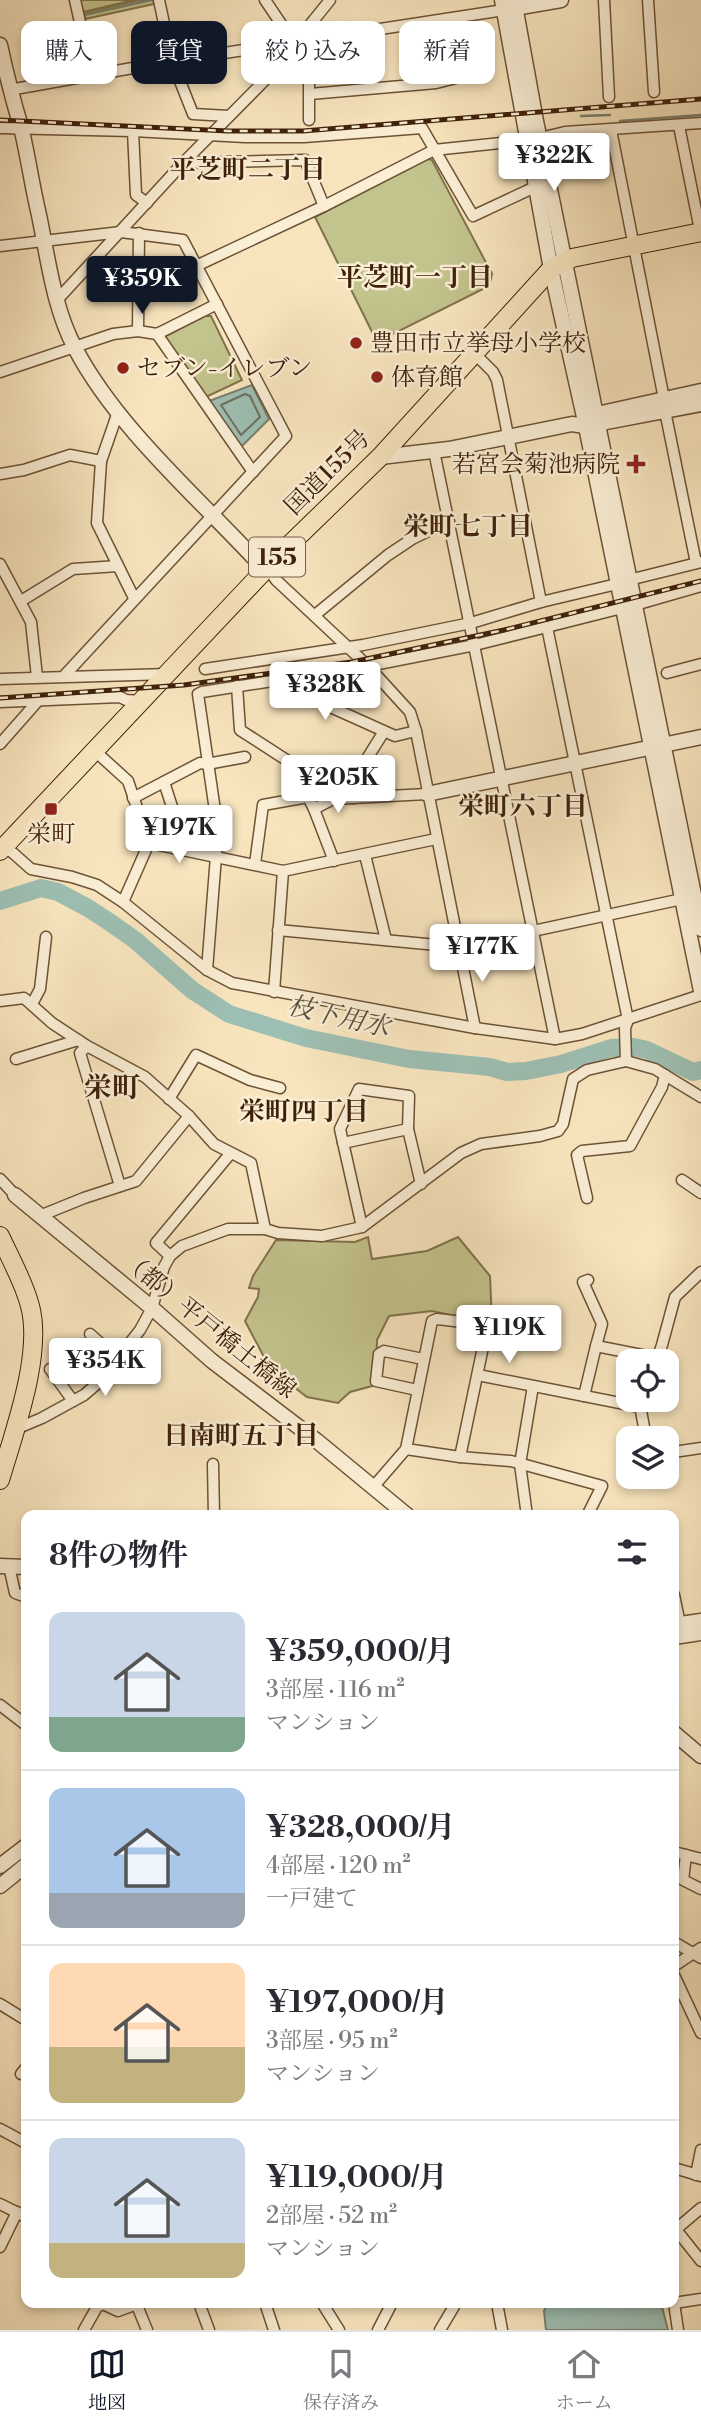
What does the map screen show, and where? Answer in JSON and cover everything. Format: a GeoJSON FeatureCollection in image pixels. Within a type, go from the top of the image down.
{"type":"FeatureCollection","features":[{"type":"Feature","properties":{"kind":"highway"},"geometry":{"type":"LineString","coordinates":[[559,265],[701,233]]}},
{"type":"Feature","properties":{"kind":"highway","name":"国道155号"},"geometry":{"type":"LineString","coordinates":[[1,848],[267,567],[380,457],[474,353],[559,265]]}},
{"type":"Feature","properties":{"kind":"highway"},"geometry":{"type":"LineString","coordinates":[[0,1236],[30,1304],[33,1321],[33,1353],[0,1480]]}},
{"type":"Feature","properties":{"kind":"street"},"geometry":{"type":"LineString","coordinates":[[75,0],[80,21]]}},
{"type":"Feature","properties":{"kind":"street"},"geometry":{"type":"LineString","coordinates":[[159,0],[163,21]]}},
{"type":"Feature","properties":{"kind":"street"},"geometry":{"type":"LineString","coordinates":[[265,0],[279,21]]}},
{"type":"Feature","properties":{"kind":"street"},"geometry":{"type":"LineString","coordinates":[[312,21],[330,0]]}},
{"type":"Feature","properties":{"kind":"street"},"geometry":{"type":"LineString","coordinates":[[385,29],[455,18],[509,4],[561,0]]}},
{"type":"Feature","properties":{"kind":"street"},"geometry":{"type":"LineString","coordinates":[[604,0],[609,97]]}},
{"type":"Feature","properties":{"kind":"street"},"geometry":{"type":"LineString","coordinates":[[648,0],[653,92]]}},
{"type":"Feature","properties":{"kind":"street"},"geometry":{"type":"LineString","coordinates":[[509,4],[587,421],[656,746],[701,929]]}},
{"type":"Feature","properties":{"kind":"street"},"geometry":{"type":"LineString","coordinates":[[310,93],[436,83],[464,76],[455,18]]}},
{"type":"Feature","properties":{"kind":"street"},"geometry":{"type":"LineString","coordinates":[[0,45],[5,90],[21,128],[58,299],[75,348],[91,376],[118,412],[170,471],[253,557],[267,567],[276,580],[368,666],[410,712],[475,1028]]}},
{"type":"Feature","properties":{"kind":"street"},"geometry":{"type":"LineString","coordinates":[[5,90],[42,84]]}},
{"type":"Feature","properties":{"kind":"street"},"geometry":{"type":"LineString","coordinates":[[181,84],[193,114],[229,116]]}},
{"type":"Feature","properties":{"kind":"street"},"geometry":{"type":"LineString","coordinates":[[58,299],[183,163],[261,84]]}},
{"type":"Feature","properties":{"kind":"street"},"geometry":{"type":"LineString","coordinates":[[309,120],[310,84]]}},
{"type":"Feature","properties":{"kind":"street"},"geometry":{"type":"LineString","coordinates":[[196,266],[324,206],[434,150],[534,139],[565,132],[701,124]]}},
{"type":"Feature","properties":{"kind":"street"},"geometry":{"type":"LineString","coordinates":[[679,126],[701,233]]}},
{"type":"Feature","properties":{"kind":"street"},"geometry":{"type":"LineString","coordinates":[[0,128],[307,136],[422,128],[473,216],[535,187]]}},
{"type":"Feature","properties":{"kind":"street"},"geometry":{"type":"LineString","coordinates":[[205,669],[363,645],[471,624],[541,602],[699,562],[664,405],[611,130]]}},
{"type":"Feature","properties":{"kind":"street"},"geometry":{"type":"LineString","coordinates":[[133,131],[136,195],[147,203]]}},
{"type":"Feature","properties":{"kind":"street"},"geometry":{"type":"LineString","coordinates":[[307,136],[305,160],[324,206]]}},
{"type":"Feature","properties":{"kind":"street"},"geometry":{"type":"LineString","coordinates":[[534,139],[535,187],[559,265]]}},
{"type":"Feature","properties":{"kind":"street"},"geometry":{"type":"LineString","coordinates":[[183,163],[305,160]]}},
{"type":"Feature","properties":{"kind":"street"},"geometry":{"type":"LineString","coordinates":[[0,246],[121,232],[183,240],[286,436],[64,677]]}},
{"type":"Feature","properties":{"kind":"street"},"geometry":{"type":"LineString","coordinates":[[138,331],[139,233]]}},
{"type":"Feature","properties":{"kind":"street"},"geometry":{"type":"LineString","coordinates":[[0,372],[113,334],[138,331],[157,334],[217,304]]}},
{"type":"Feature","properties":{"kind":"street"},"geometry":{"type":"LineString","coordinates":[[157,334],[253,472]]}},
{"type":"Feature","properties":{"kind":"street"},"geometry":{"type":"LineString","coordinates":[[474,353],[495,376],[541,602]]}},
{"type":"Feature","properties":{"kind":"street"},"geometry":{"type":"LineString","coordinates":[[380,457],[434,451],[587,421],[664,405],[701,391]]}},
{"type":"Feature","properties":{"kind":"street"},"geometry":{"type":"LineString","coordinates":[[664,405],[701,404]]}},
{"type":"Feature","properties":{"kind":"street"},"geometry":{"type":"LineString","coordinates":[[118,412],[101,461],[97,523],[134,598]]}},
{"type":"Feature","properties":{"kind":"street"},"geometry":{"type":"LineString","coordinates":[[434,451],[555,1039]]}},
{"type":"Feature","properties":{"kind":"street"},"geometry":{"type":"LineString","coordinates":[[0,474],[24,470],[70,455],[101,461]]}},
{"type":"Feature","properties":{"kind":"street"},"geometry":{"type":"LineString","coordinates":[[315,615],[388,555],[412,539],[449,521]]}},
{"type":"Feature","properties":{"kind":"street"},"geometry":{"type":"LineString","coordinates":[[0,565],[22,601],[31,622],[37,677]]}},
{"type":"Feature","properties":{"kind":"street"},"geometry":{"type":"LineString","coordinates":[[22,601],[73,569],[118,566]]}},
{"type":"Feature","properties":{"kind":"street"},"geometry":{"type":"LineString","coordinates":[[206,970],[218,831],[198,694],[316,676],[475,645],[701,586]]}},
{"type":"Feature","properties":{"kind":"street"},"geometry":{"type":"LineString","coordinates":[[547,627],[628,1020],[625,1028],[626,1058]]}},
{"type":"Feature","properties":{"kind":"street"},"geometry":{"type":"LineString","coordinates":[[667,673],[701,664]]}},
{"type":"Feature","properties":{"kind":"street"},"geometry":{"type":"LineString","coordinates":[[0,678],[168,674]]}},
{"type":"Feature","properties":{"kind":"street"},"geometry":{"type":"LineString","coordinates":[[316,676],[317,696],[326,705],[383,733],[395,736],[416,732]]}},
{"type":"Feature","properties":{"kind":"street"},"geometry":{"type":"LineString","coordinates":[[237,687],[240,730],[291,763],[309,797],[334,861]]}},
{"type":"Feature","properties":{"kind":"street"},"geometry":{"type":"LineString","coordinates":[[0,702],[120,696],[126,700],[141,701]]}},
{"type":"Feature","properties":{"kind":"street"},"geometry":{"type":"LineString","coordinates":[[0,744],[37,702]]}},
{"type":"Feature","properties":{"kind":"street"},"geometry":{"type":"LineString","coordinates":[[354,798],[353,781],[383,733]]}},
{"type":"Feature","properties":{"kind":"street"},"geometry":{"type":"LineString","coordinates":[[314,809],[333,799],[427,794],[701,737]]}},
{"type":"Feature","properties":{"kind":"street"},"geometry":{"type":"LineString","coordinates":[[95,751],[128,781],[149,843],[123,902]]}},
{"type":"Feature","properties":{"kind":"street"},"geometry":{"type":"LineString","coordinates":[[133,798],[200,763],[244,757]]}},
{"type":"Feature","properties":{"kind":"street"},"geometry":{"type":"LineString","coordinates":[[164,782],[186,850]]}},
{"type":"Feature","properties":{"kind":"street"},"geometry":{"type":"LineString","coordinates":[[255,864],[263,805],[309,797]]}},
{"type":"Feature","properties":{"kind":"street"},"geometry":{"type":"LineString","coordinates":[[149,843],[283,871],[436,839]]}},
{"type":"Feature","properties":{"kind":"street"},"geometry":{"type":"LineString","coordinates":[[1,848],[13,853],[31,869],[97,885],[123,902],[206,970],[232,983],[475,1028],[555,1039],[628,1020],[701,993],[692,896]]}},
{"type":"Feature","properties":{"kind":"street"},"geometry":{"type":"LineString","coordinates":[[365,855],[386,940]]}},
{"type":"Feature","properties":{"kind":"street"},"geometry":{"type":"LineString","coordinates":[[274,992],[283,871]]}},
{"type":"Feature","properties":{"kind":"street"},"geometry":{"type":"LineString","coordinates":[[278,930],[458,947],[692,896]]}},
{"type":"Feature","properties":{"kind":"street"},"geometry":{"type":"LineString","coordinates":[[32,1004],[40,989],[46,937]]}},
{"type":"Feature","properties":{"kind":"street"},"geometry":{"type":"LineString","coordinates":[[0,1001],[24,998],[52,1023],[145,1077],[189,1116],[214,1144],[251,1163],[265,1229]]}},
{"type":"Feature","properties":{"kind":"street"},"geometry":{"type":"LineString","coordinates":[[16,1059],[83,1043]]}},
{"type":"Feature","properties":{"kind":"street"},"geometry":{"type":"LineString","coordinates":[[83,1043],[80,1053],[120,1186]]}},
{"type":"Feature","properties":{"kind":"street"},"geometry":{"type":"LineString","coordinates":[[169,1099],[196,1055],[250,1080],[280,1088]]}},
{"type":"Feature","properties":{"kind":"street"},"geometry":{"type":"LineString","coordinates":[[16,1425],[23,1426],[73,1401],[99,1383],[140,1330],[152,1308],[164,1267],[170,1256],[181,1246],[228,1229],[265,1229],[278,1233],[322,1236],[362,1227],[461,1153],[481,1144],[558,1131],[563,1124],[573,1079],[587,1070],[626,1058],[655,1069],[701,1097]]}},
{"type":"Feature","properties":{"kind":"street"},"geometry":{"type":"LineString","coordinates":[[587,1198],[577,1155],[582,1151],[630,1146],[666,1075]]}},
{"type":"Feature","properties":{"kind":"street"},"geometry":{"type":"LineString","coordinates":[[362,1227],[340,1129],[359,1089],[409,1096],[408,1129],[421,1184]]}},
{"type":"Feature","properties":{"kind":"street"},"geometry":{"type":"LineString","coordinates":[[42,1215],[136,1181],[189,1116]]}},
{"type":"Feature","properties":{"kind":"street"},"geometry":{"type":"LineString","coordinates":[[343,1143],[408,1129]]}},
{"type":"Feature","properties":{"kind":"street"},"geometry":{"type":"LineString","coordinates":[[170,1256],[156,1243],[230,1154]]}},
{"type":"Feature","properties":{"kind":"street"},"geometry":{"type":"LineString","coordinates":[[0,1179],[15,1195]]}},
{"type":"Feature","properties":{"kind":"street"},"geometry":{"type":"LineString","coordinates":[[682,1180],[701,1193]]}},
{"type":"Feature","properties":{"kind":"street"},"geometry":{"type":"LineString","coordinates":[[0,1190],[15,1195]]}},
{"type":"Feature","properties":{"kind":"street","name":"（都）平戸橋土橋線"},"geometry":{"type":"LineString","coordinates":[[15,1195],[42,1215],[212,1361],[401,1510]]}},
{"type":"Feature","properties":{"kind":"street"},"geometry":{"type":"LineString","coordinates":[[661,1349],[675,1297],[701,1272]]}},
{"type":"Feature","properties":{"kind":"street"},"geometry":{"type":"LineString","coordinates":[[584,1396],[602,1324],[583,1282],[589,1279]]}},
{"type":"Feature","properties":{"kind":"street"},"geometry":{"type":"LineString","coordinates":[[374,1486],[406,1448],[432,1321],[436,1319],[480,1324],[487,1328],[460,1457]]}},
{"type":"Feature","properties":{"kind":"street"},"geometry":{"type":"LineString","coordinates":[[90,1334],[118,1359]]}},
{"type":"Feature","properties":{"kind":"street"},"geometry":{"type":"LineString","coordinates":[[596,1346],[616,1351]]}},
{"type":"Feature","properties":{"kind":"street"},"geometry":{"type":"LineString","coordinates":[[417,1390],[376,1381],[379,1354],[384,1352],[424,1359]]}},
{"type":"Feature","properties":{"kind":"street"},"geometry":{"type":"LineString","coordinates":[[50,1369],[73,1401]]}},
{"type":"Feature","properties":{"kind":"street"},"geometry":{"type":"LineString","coordinates":[[478,1375],[616,1401]]}},
{"type":"Feature","properties":{"kind":"street"},"geometry":{"type":"LineString","coordinates":[[526,1510],[520,1464],[533,1386]]}},
{"type":"Feature","properties":{"kind":"street"},"geometry":{"type":"LineString","coordinates":[[406,1448],[460,1457],[511,1461],[602,1486],[590,1510]]}},
{"type":"Feature","properties":{"kind":"street"},"geometry":{"type":"LineString","coordinates":[[679,1451],[701,1448]]}},
{"type":"Feature","properties":{"kind":"street"},"geometry":{"type":"LineString","coordinates":[[213,1464],[214,1510]]}},
{"type":"Feature","properties":{"kind":"street"},"geometry":{"type":"LineString","coordinates":[[5,1566],[15,1592],[21,1595]]}},
{"type":"Feature","properties":{"kind":"street"},"geometry":{"type":"LineString","coordinates":[[679,1627],[701,1621]]}},
{"type":"Feature","properties":{"kind":"street"},"geometry":{"type":"LineString","coordinates":[[679,1629],[701,1633]]}},
{"type":"Feature","properties":{"kind":"street"},"geometry":{"type":"LineString","coordinates":[[0,1705],[21,1721]]}},
{"type":"Feature","properties":{"kind":"street"},"geometry":{"type":"LineString","coordinates":[[679,1737],[701,1756]]}},
{"type":"Feature","properties":{"kind":"street"},"geometry":{"type":"LineString","coordinates":[[0,1866],[21,1850]]}},
{"type":"Feature","properties":{"kind":"street"},"geometry":{"type":"LineString","coordinates":[[679,1854],[701,1859]]}},
{"type":"Feature","properties":{"kind":"street"},"geometry":{"type":"LineString","coordinates":[[686,1855],[683,1880],[701,1889]]}},
{"type":"Feature","properties":{"kind":"street"},"geometry":{"type":"LineString","coordinates":[[0,1886],[21,1868]]}},
{"type":"Feature","properties":{"kind":"street"},"geometry":{"type":"LineString","coordinates":[[679,1944],[699,1953]]}},
{"type":"Feature","properties":{"kind":"street"},"geometry":{"type":"LineString","coordinates":[[679,1963],[699,1953]]}},
{"type":"Feature","properties":{"kind":"street"},"geometry":{"type":"LineString","coordinates":[[679,1984],[697,2015],[701,2033]]}},
{"type":"Feature","properties":{"kind":"street"},"geometry":{"type":"LineString","coordinates":[[0,2004],[21,2017]]}},
{"type":"Feature","properties":{"kind":"street"},"geometry":{"type":"LineString","coordinates":[[0,2129],[21,2140]]}},
{"type":"Feature","properties":{"kind":"street"},"geometry":{"type":"LineString","coordinates":[[679,2170],[699,2176],[701,2150]]}},
{"type":"Feature","properties":{"kind":"street"},"geometry":{"type":"LineString","coordinates":[[0,2204],[21,2214]]}},
{"type":"Feature","properties":{"kind":"street"},"geometry":{"type":"LineString","coordinates":[[679,2225],[701,2208]]}},
{"type":"Feature","properties":{"kind":"street"},"geometry":{"type":"LineString","coordinates":[[0,2247],[21,2216]]}},
{"type":"Feature","properties":{"kind":"street"},"geometry":{"type":"LineString","coordinates":[[679,2235],[701,2261]]}},
{"type":"Feature","properties":{"kind":"street"},"geometry":{"type":"LineString","coordinates":[[679,2302],[701,2299]]}},
{"type":"Feature","properties":{"kind":"street"},"geometry":{"type":"LineString","coordinates":[[84,2330],[96,2308]]}},
{"type":"Feature","properties":{"kind":"street"},"geometry":{"type":"LineString","coordinates":[[139,2308],[147,2330]]}},
{"type":"Feature","properties":{"kind":"street"},"geometry":{"type":"LineString","coordinates":[[201,2308],[209,2330]]}},
{"type":"Feature","properties":{"kind":"street"},"geometry":{"type":"LineString","coordinates":[[267,2308],[274,2330]]}},
{"type":"Feature","properties":{"kind":"street"},"geometry":{"type":"LineString","coordinates":[[325,2308],[339,2330]]}},
{"type":"Feature","properties":{"kind":"street"},"geometry":{"type":"LineString","coordinates":[[377,2330],[389,2308]]}},
{"type":"Feature","properties":{"kind":"street"},"geometry":{"type":"LineString","coordinates":[[440,2330],[453,2308]]}},
{"type":"Feature","properties":{"kind":"street"},"geometry":{"type":"LineString","coordinates":[[498,2308],[502,2330]]}},
{"type":"Feature","properties":{"kind":"street"},"geometry":{"type":"LineString","coordinates":[[675,2308],[678,2330]]}},
{"type":"Feature","properties":{"kind":"green space"},"geometry":{"type":"Polygon","coordinates":[[[80,0],[134,0],[83,12],[80,0]]]}},
{"type":"Feature","properties":{"kind":"green space"},"geometry":{"type":"Polygon","coordinates":[[[140,0],[153,0],[154,4],[85,19],[83,13],[140,0]]]}},
{"type":"Feature","properties":{"kind":"green space"},"geometry":{"type":"Polygon","coordinates":[[[428,159],[432,160],[492,274],[489,286],[377,342],[315,217],[428,159]]]}},
{"type":"Feature","properties":{"kind":"green space"},"geometry":{"type":"Polygon","coordinates":[[[205,316],[211,316],[242,380],[206,397],[162,338],[205,316]]]}},
{"type":"Feature","properties":{"kind":"green space"},"geometry":{"type":"Polygon","coordinates":[[[368,1237],[372,1259],[427,1251],[458,1237],[490,1276],[492,1324],[481,1321],[481,1314],[455,1316],[432,1311],[389,1316],[377,1340],[376,1381],[372,1386],[350,1392],[338,1403],[307,1397],[263,1363],[264,1357],[245,1321],[258,1297],[259,1289],[249,1288],[253,1276],[276,1240],[355,1242],[368,1237]]]}},
{"type":"Feature","properties":{"kind":"water"},"geometry":{"type":"Polygon","coordinates":[[[252,385],[269,419],[241,447],[209,401],[252,385]]]}},
{"type":"Feature","properties":{"kind":"water"},"geometry":{"type":"Polygon","coordinates":[[[546,2308],[662,2308],[668,2330],[546,2330],[546,2308]]]}},
{"type":"Feature","properties":{"kind":"waterway"},"geometry":{"type":"LineString","coordinates":[[84,15],[151,0]]}},
{"type":"Feature","properties":{"kind":"waterway"},"geometry":{"type":"LineString","coordinates":[[581,116],[610,115]]}},
{"type":"Feature","properties":{"kind":"waterway"},"geometry":{"type":"LineString","coordinates":[[620,121],[701,115]]}},
{"type":"Feature","properties":{"kind":"waterway","name":"枝下用水"},"geometry":{"type":"LineString","coordinates":[[0,901],[41,888],[58,892],[88,908],[135,940],[192,990],[229,1014],[306,1038],[409,1059],[490,1067],[507,1072],[561,1064],[611,1048],[634,1047],[647,1050],[693,1072],[701,1070]]}},
{"type":"Feature","properties":{"kind":"railway"},"geometry":{"type":"LineString","coordinates":[[0,120],[228,131],[303,131],[701,99]]}},
{"type":"Feature","properties":{"kind":"railway"},"geometry":{"type":"LineString","coordinates":[[0,698],[184,685],[352,662],[504,630],[701,581]]}},
{"type":"Feature","properties":{"kind":"place","name":"豊田市立挙母小学校"},"geometry":{"type":"Point","coordinates":[356,343]}},
{"type":"Feature","properties":{"kind":"place","name":"セブン-イレブン"},"geometry":{"type":"Point","coordinates":[123,368]}},
{"type":"Feature","properties":{"kind":"place","name":"体育館"},"geometry":{"type":"Point","coordinates":[377,377]}},
{"type":"Feature","properties":{"kind":"place","name":"若宮会菊池病院"},"geometry":{"type":"Point","coordinates":[636,464]}},
{"type":"Feature","properties":{"kind":"place","name":"栄町"},"geometry":{"type":"Point","coordinates":[51,809]}},
{"type":"Feature","properties":{"kind":"district","name":"平芝町二丁目"},"geometry":{"type":"Point","coordinates":[248,169]}},
{"type":"Feature","properties":{"kind":"district","name":"平芝町一丁目"},"geometry":{"type":"Point","coordinates":[415,277]}},
{"type":"Feature","properties":{"kind":"district","name":"栄町七丁目"},"geometry":{"type":"Point","coordinates":[468,526]}},
{"type":"Feature","properties":{"kind":"district","name":"栄町六丁目"},"geometry":{"type":"Point","coordinates":[523,806]}},
{"type":"Feature","properties":{"kind":"district","name":"栄町"},"geometry":{"type":"Point","coordinates":[112,1087]}},
{"type":"Feature","properties":{"kind":"district","name":"栄町四丁目"},"geometry":{"type":"Point","coordinates":[304,1111]}},
{"type":"Feature","properties":{"kind":"district","name":"日南町五丁目"},"geometry":{"type":"Point","coordinates":[241,1435]}}]}
